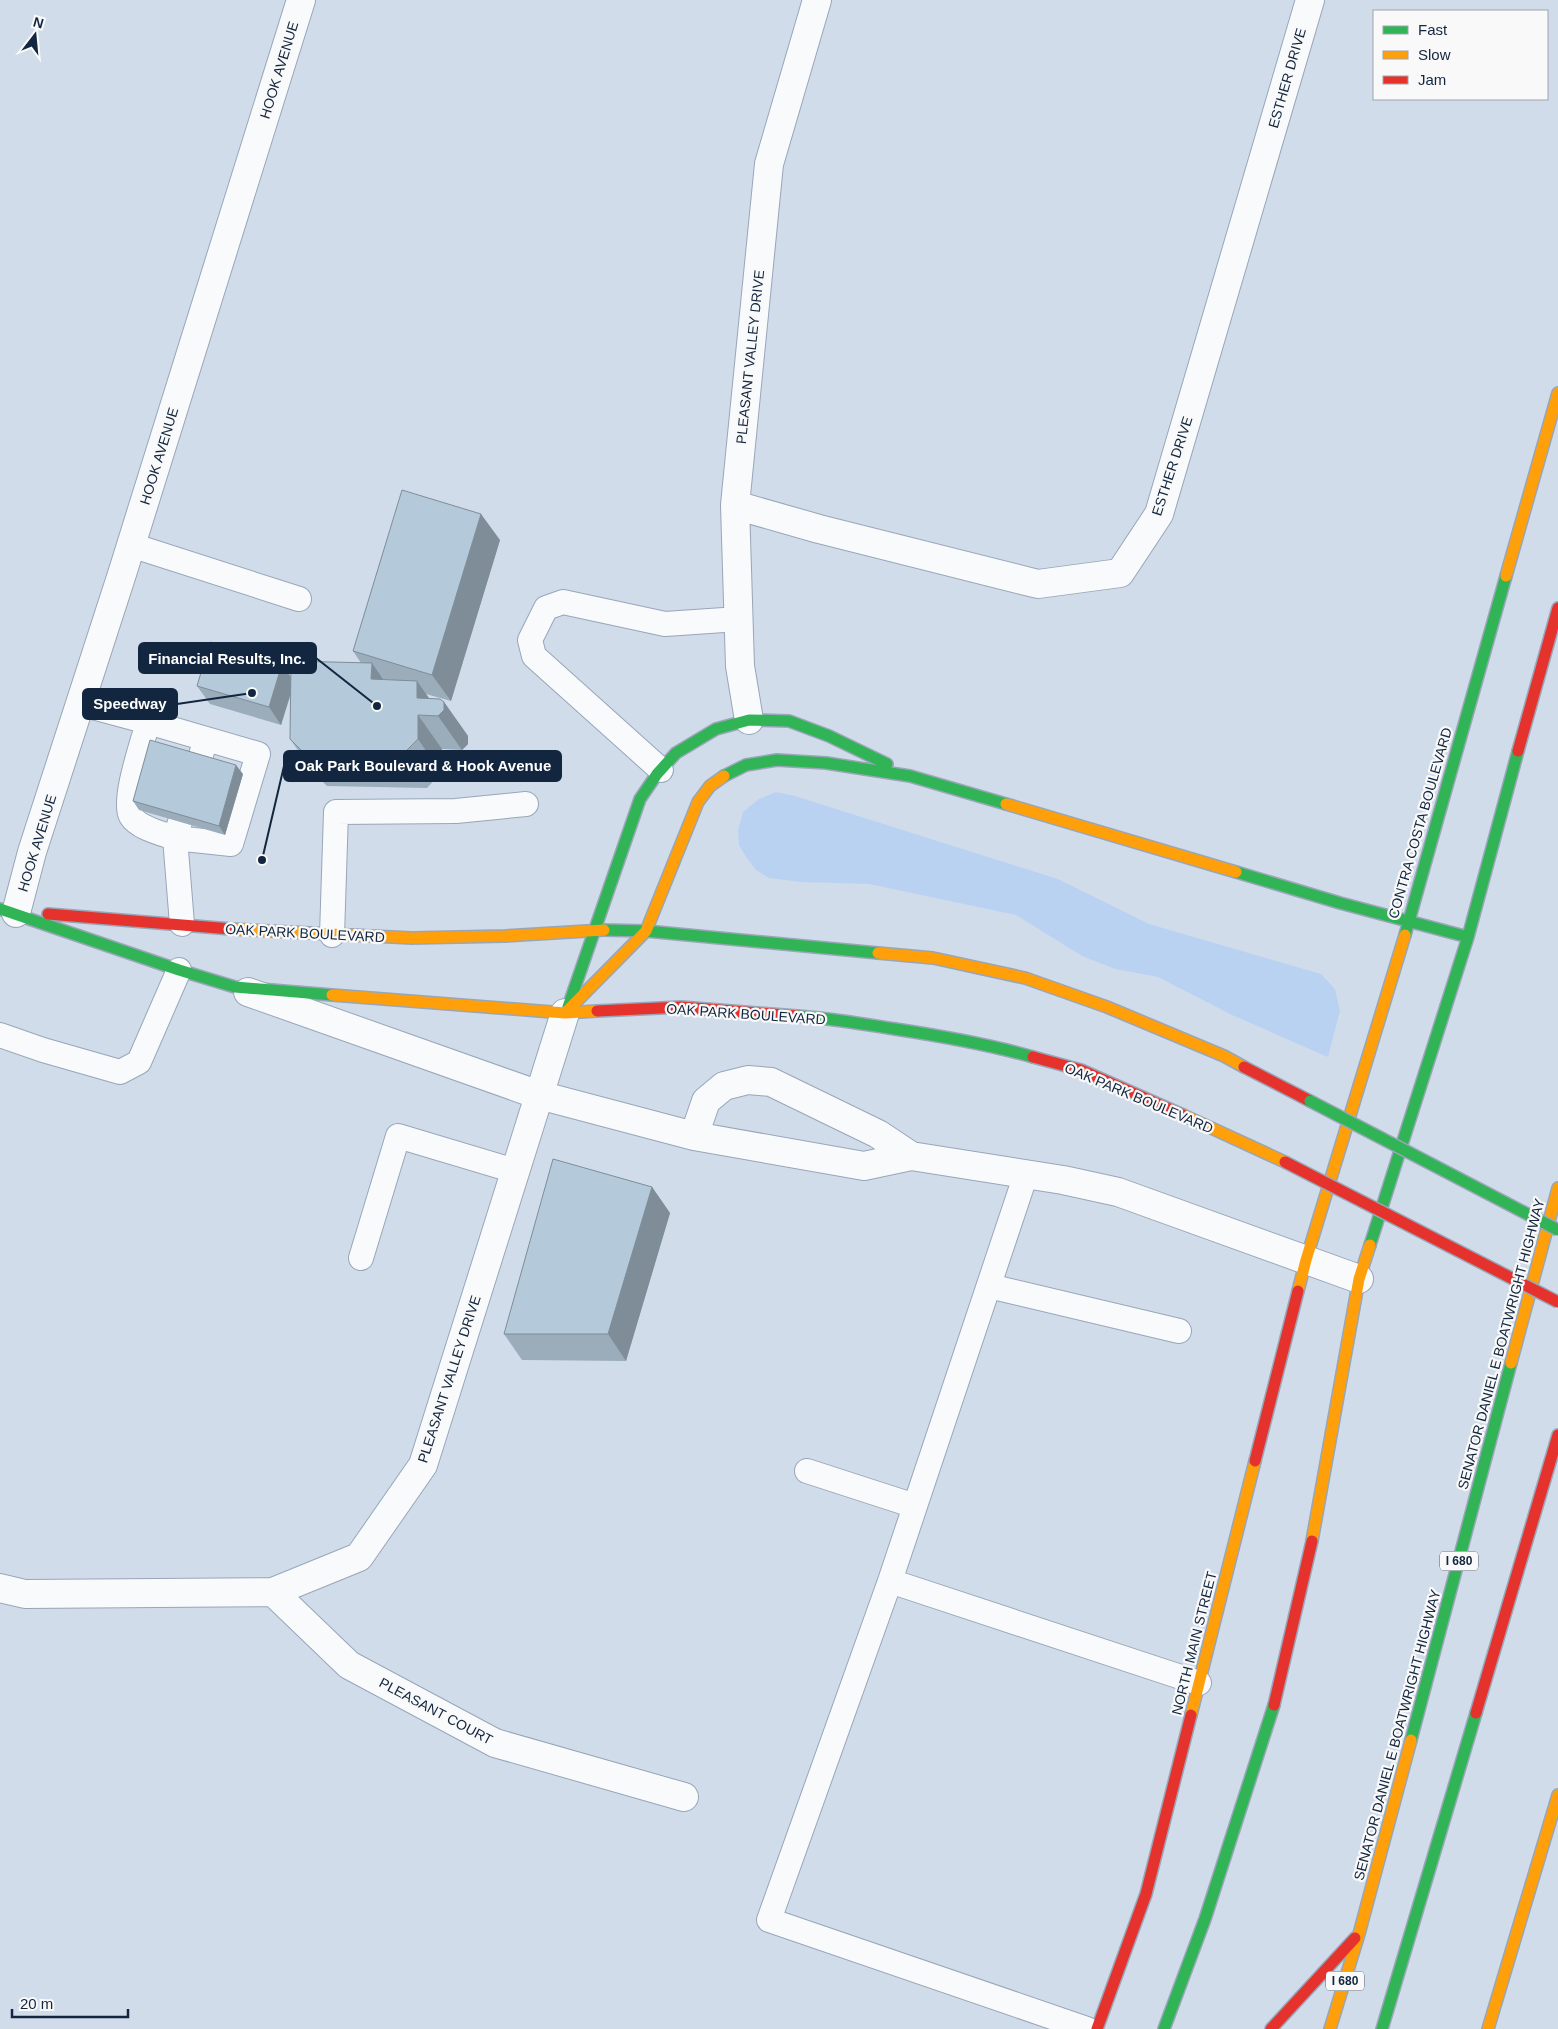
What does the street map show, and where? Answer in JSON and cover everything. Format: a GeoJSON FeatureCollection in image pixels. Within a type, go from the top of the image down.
{"type":"FeatureCollection","features":[{"type":"Feature","properties":{"kind":"main road","name":"CONTRA COSTA BOULEVARD"},"geometry":{"type":"LineString","coordinates":[[1306,1260],[1408,922],[1558,393]]}},
{"type":"Feature","properties":{"kind":"main road"},"geometry":{"type":"LineString","coordinates":[[1164,2029],[1205,1919],[1271,1716],[1308,1564],[1359,1279],[1468,938],[1558,608]]}},
{"type":"Feature","properties":{"kind":"main road"},"geometry":{"type":"LineString","coordinates":[[566,1013],[640,799],[676,753],[716,729],[749,720],[789,721],[829,736],[910,776]]}},
{"type":"Feature","properties":{"kind":"main road"},"geometry":{"type":"LineString","coordinates":[[566,1013],[646,931],[698,802],[710,786],[728,773],[746,765],[777,760],[826,763],[910,776],[1330,901],[1468,938]]}},
{"type":"Feature","properties":{"kind":"main road","name":"OAK PARK BOULEVARD"},"geometry":{"type":"LineString","coordinates":[[8,911],[99,917],[257,932],[412,938],[505,936],[594,930],[646,931],[933,958],[1025,978],[1107,1007],[1224,1056],[1558,1230]]}},
{"type":"Feature","properties":{"kind":"main road","name":"OAK PARK BOULEVARD"},"geometry":{"type":"LineString","coordinates":[[8,911],[235,988],[566,1013],[681,1007],[824,1018],[920,1033],[1009,1050],[1081,1070],[1178,1112],[1285,1162],[1558,1302]]}},
{"type":"Feature","properties":{"kind":"main road","name":"SENATOR DANIEL E BOATWRIGHT HIGHWAY"},"geometry":{"type":"LineString","coordinates":[[1330,2029],[1359,1934],[1558,1188]]}},
{"type":"Feature","properties":{"kind":"main road","name":"NORTH MAIN STREET"},"geometry":{"type":"LineString","coordinates":[[1097,2029],[1146,1894],[1306,1260]]}},
{"type":"Feature","properties":{"kind":"main road"},"geometry":{"type":"LineString","coordinates":[[1382,2029],[1558,1435]]}},
{"type":"Feature","properties":{"kind":"main road"},"geometry":{"type":"LineString","coordinates":[[1488,2029],[1558,1795]]}},
{"type":"Feature","properties":{"kind":"main road"},"geometry":{"type":"LineString","coordinates":[[1271,2029],[1359,1934]]}},
{"type":"Feature","properties":{"kind":"street","name":"HOOK AVENUE"},"geometry":{"type":"LineString","coordinates":[[8,911],[32,852],[81,704],[301,0]]}},
{"type":"Feature","properties":{"kind":"street","name":"PLEASANT VALLEY DRIVE"},"geometry":{"type":"LineString","coordinates":[[749,720],[740,666],[735,505],[770,164],[817,0]]}},
{"type":"Feature","properties":{"kind":"street","name":"ESTHER DRIVE"},"geometry":{"type":"LineString","coordinates":[[735,505],[818,529],[1038,584],[1120,573],[1159,514],[1310,0]]}},
{"type":"Feature","properties":{"kind":"street","name":"OAK PARK BOULEVARD"},"geometry":{"type":"LineString","coordinates":[[235,988],[539,1095],[694,1136],[864,1166],[911,1156],[1063,1180],[1118,1192],[1359,1279]]}},
{"type":"Feature","properties":{"kind":"street"},"geometry":{"type":"LineString","coordinates":[[539,1095],[566,1013]]}},
{"type":"Feature","properties":{"kind":"street","name":"OAK PARK BOULEVARD"},"geometry":{"type":"LineString","coordinates":[[694,1136],[706,1101],[724,1086],[748,1080],[771,1082],[878,1134],[911,1156]]}},
{"type":"Feature","properties":{"kind":"street","name":"PLEASANT VALLEY DRIVE"},"geometry":{"type":"LineString","coordinates":[[0,1588],[25,1594],[273,1592],[359,1557],[423,1465],[539,1095]]}},
{"type":"Feature","properties":{"kind":"street","name":"PLEASANT COURT"},"geometry":{"type":"LineString","coordinates":[[273,1592],[349,1665],[494,1743],[684,1797]]}},
{"type":"Feature","properties":{"kind":"lane"},"geometry":{"type":"LineString","coordinates":[[131,545],[299,599]]}},
{"type":"Feature","properties":{"kind":"lane"},"geometry":{"type":"LineString","coordinates":[[661,770],[534,656],[530,640],[546,608],[562,602],[665,624],[739,619]]}},
{"type":"Feature","properties":{"kind":"lane"},"geometry":{"type":"LineString","coordinates":[[81,704],[148,722],[258,754],[232,844],[176,838],[146,828],[131,816],[127,800],[148,722]]}},
{"type":"Feature","properties":{"kind":"lane"},"geometry":{"type":"LineString","coordinates":[[182,924],[176,838],[206,739]]}},
{"type":"Feature","properties":{"kind":"lane"},"geometry":{"type":"LineString","coordinates":[[332,935],[336,812],[456,811],[526,804]]}},
{"type":"Feature","properties":{"kind":"lane"},"geometry":{"type":"LineString","coordinates":[[0,1035],[43,1050],[120,1072],[139,1062],[179,970]]}},
{"type":"Feature","properties":{"kind":"lane"},"geometry":{"type":"LineString","coordinates":[[361,1258],[398,1136],[515,1172]]}},
{"type":"Feature","properties":{"kind":"lane"},"geometry":{"type":"LineString","coordinates":[[1026,1174],[890,1581],[769,1920],[1087,2029]]}},
{"type":"Feature","properties":{"kind":"lane"},"geometry":{"type":"LineString","coordinates":[[989,1286],[1178,1331]]}},
{"type":"Feature","properties":{"kind":"lane"},"geometry":{"type":"LineString","coordinates":[[807,1470],[915,1506]]}},
{"type":"Feature","properties":{"kind":"lane"},"geometry":{"type":"LineString","coordinates":[[890,1581],[1199,1683]]}},
{"type":"Feature","properties":{"kind":"shaded area"},"geometry":{"type":"Polygon","coordinates":[[[776,792],[795,796],[1058,879],[1149,924],[1321,974],[1335,989],[1340,1011],[1328,1057],[1232,1015],[1158,977],[1115,969],[1082,956],[1016,915],[869,884],[801,882],[769,878],[756,870],[746,857],[739,845],[738,830],[743,812],[759,799],[776,792]]]}},
{"type":"Feature","properties":{"kind":"building"},"geometry":{"type":"Polygon","coordinates":[[[402,490],[481,514],[432,675],[353,651],[402,490]]]}},
{"type":"Feature","properties":{"kind":"building"},"geometry":{"type":"Polygon","coordinates":[[[210,642],[282,664],[269,707],[197,686],[210,642]]]}},
{"type":"Feature","properties":{"kind":"building"},"geometry":{"type":"Polygon","coordinates":[[[291,661],[372,663],[371,679],[417,681],[417,698],[440,699],[444,702],[444,710],[438,716],[418,715],[418,739],[403,754],[303,752],[290,739],[291,661]]]}},
{"type":"Feature","properties":{"kind":"building"},"geometry":{"type":"Polygon","coordinates":[[[150,740],[236,765],[219,826],[133,801],[150,740]]]}},
{"type":"Feature","properties":{"kind":"building"},"geometry":{"type":"Polygon","coordinates":[[[553,1159],[652,1187],[608,1334],[504,1334],[553,1159]]]}},
{"type":"Feature","properties":{"kind":"traffic: fast"},"geometry":{"type":"LineString","coordinates":[[1405,935],[1506,576]]}},
{"type":"Feature","properties":{"kind":"traffic: fast"},"geometry":{"type":"LineString","coordinates":[[568,1007],[640,799],[657,774],[676,753],[716,729],[749,720],[789,721],[829,736],[887,764]]}},
{"type":"Feature","properties":{"kind":"traffic: fast"},"geometry":{"type":"LineString","coordinates":[[1370,1245],[1468,937],[1518,751]]}},
{"type":"Feature","properties":{"kind":"traffic: fast"},"geometry":{"type":"LineString","coordinates":[[724,776],[746,765],[777,760],[826,763],[910,776],[1006,804]]}},
{"type":"Feature","properties":{"kind":"traffic: fast"},"geometry":{"type":"LineString","coordinates":[[1236,872],[1340,903],[1468,937]]}},
{"type":"Feature","properties":{"kind":"traffic: fast"},"geometry":{"type":"LineString","coordinates":[[0,909],[179,970],[235,987],[332,995]]}},
{"type":"Feature","properties":{"kind":"traffic: fast"},"geometry":{"type":"LineString","coordinates":[[604,930],[646,931],[878,953]]}},
{"type":"Feature","properties":{"kind":"traffic: fast"},"geometry":{"type":"LineString","coordinates":[[797,1016],[846,1021],[947,1038],[1033,1057]]}},
{"type":"Feature","properties":{"kind":"traffic: fast"},"geometry":{"type":"LineString","coordinates":[[1310,1101],[1558,1230]]}},
{"type":"Feature","properties":{"kind":"traffic: fast"},"geometry":{"type":"LineString","coordinates":[[1411,1740],[1511,1363]]}},
{"type":"Feature","properties":{"kind":"traffic: fast"},"geometry":{"type":"LineString","coordinates":[[1164,2029],[1205,1919],[1274,1705]]}},
{"type":"Feature","properties":{"kind":"traffic: fast"},"geometry":{"type":"LineString","coordinates":[[1382,2029],[1476,1713]]}},
{"type":"Feature","properties":{"kind":"traffic: slow"},"geometry":{"type":"LineString","coordinates":[[1506,576],[1558,393]]}},
{"type":"Feature","properties":{"kind":"traffic: slow"},"geometry":{"type":"LineString","coordinates":[[565,1013],[646,931],[698,802],[710,786],[724,776]]}},
{"type":"Feature","properties":{"kind":"traffic: slow"},"geometry":{"type":"LineString","coordinates":[[1006,804],[1236,872]]}},
{"type":"Feature","properties":{"kind":"traffic: slow"},"geometry":{"type":"LineString","coordinates":[[231,929],[412,938],[505,936],[604,930]]}},
{"type":"Feature","properties":{"kind":"traffic: slow"},"geometry":{"type":"LineString","coordinates":[[1298,1291],[1405,935]]}},
{"type":"Feature","properties":{"kind":"traffic: slow"},"geometry":{"type":"LineString","coordinates":[[878,953],[933,958],[1025,978],[1107,1007],[1224,1056],[1244,1067]]}},
{"type":"Feature","properties":{"kind":"traffic: slow"},"geometry":{"type":"LineString","coordinates":[[332,995],[565,1013],[597,1011]]}},
{"type":"Feature","properties":{"kind":"traffic: slow"},"geometry":{"type":"LineString","coordinates":[[1183,1115],[1285,1162]]}},
{"type":"Feature","properties":{"kind":"traffic: slow"},"geometry":{"type":"LineString","coordinates":[[1511,1363],[1558,1188]]}},
{"type":"Feature","properties":{"kind":"traffic: slow"},"geometry":{"type":"LineString","coordinates":[[1312,1541],[1359,1279],[1370,1245]]}},
{"type":"Feature","properties":{"kind":"traffic: slow"},"geometry":{"type":"LineString","coordinates":[[1191,1715],[1255,1461]]}},
{"type":"Feature","properties":{"kind":"traffic: slow"},"geometry":{"type":"LineString","coordinates":[[1330,2029],[1359,1934],[1411,1740]]}},
{"type":"Feature","properties":{"kind":"traffic: slow"},"geometry":{"type":"LineString","coordinates":[[1488,2029],[1558,1795]]}},
{"type":"Feature","properties":{"kind":"traffic: jam"},"geometry":{"type":"LineString","coordinates":[[1518,751],[1558,608]]}},
{"type":"Feature","properties":{"kind":"traffic: jam"},"geometry":{"type":"LineString","coordinates":[[48,914],[231,929]]}},
{"type":"Feature","properties":{"kind":"traffic: jam"},"geometry":{"type":"LineString","coordinates":[[597,1011],[681,1007],[797,1016]]}},
{"type":"Feature","properties":{"kind":"traffic: jam"},"geometry":{"type":"LineString","coordinates":[[1033,1057],[1081,1070],[1183,1115]]}},
{"type":"Feature","properties":{"kind":"traffic: jam"},"geometry":{"type":"LineString","coordinates":[[1244,1067],[1310,1101]]}},
{"type":"Feature","properties":{"kind":"traffic: jam"},"geometry":{"type":"LineString","coordinates":[[1285,1162],[1558,1302]]}},
{"type":"Feature","properties":{"kind":"traffic: jam"},"geometry":{"type":"LineString","coordinates":[[1255,1461],[1298,1291]]}},
{"type":"Feature","properties":{"kind":"traffic: jam"},"geometry":{"type":"LineString","coordinates":[[1476,1713],[1558,1435]]}},
{"type":"Feature","properties":{"kind":"traffic: jam"},"geometry":{"type":"LineString","coordinates":[[1274,1705],[1312,1541]]}},
{"type":"Feature","properties":{"kind":"traffic: jam"},"geometry":{"type":"LineString","coordinates":[[1097,2029],[1146,1894],[1191,1715]]}},
{"type":"Feature","properties":{"kind":"traffic: jam"},"geometry":{"type":"LineString","coordinates":[[1271,2029],[1355,1938]]}},
{"type":"Feature","properties":{"kind":"place","name":"Speedway"},"geometry":{"type":"Point","coordinates":[252,693]}},
{"type":"Feature","properties":{"kind":"place","name":"Financial Results, Inc."},"geometry":{"type":"Point","coordinates":[377,706]}},
{"type":"Feature","properties":{"kind":"place","name":"Oak Park Boulevard & Hook Avenue"},"geometry":{"type":"Point","coordinates":[262,860]}}]}
